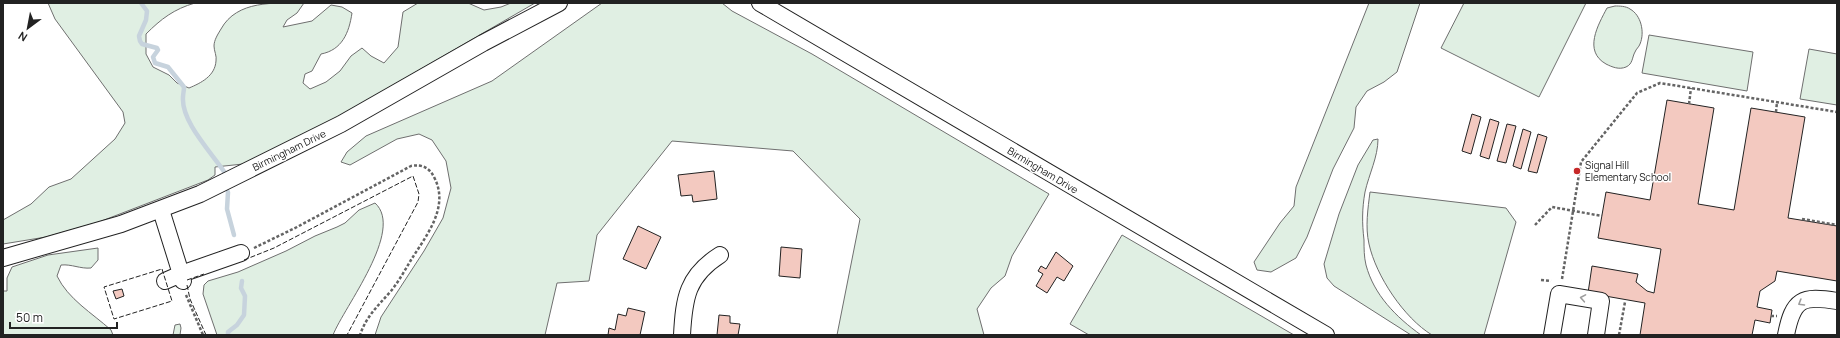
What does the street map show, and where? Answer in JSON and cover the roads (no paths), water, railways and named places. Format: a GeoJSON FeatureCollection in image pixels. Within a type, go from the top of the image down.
{"type":"FeatureCollection","features":[{"type":"Feature","properties":{"kind":"street","name":"Birmingham Drive"},"geometry":{"type":"LineString","coordinates":[[3,258],[121,224],[200,194],[341,124],[483,43],[559,3]]}},
{"type":"Feature","properties":{"kind":"street","name":"Birmingham Drive"},"geometry":{"type":"LineString","coordinates":[[760,3],[1326,335]]}},
{"type":"Feature","properties":{"kind":"street"},"geometry":{"type":"LineString","coordinates":[[161,210],[182,278]]}},
{"type":"Feature","properties":{"kind":"street"},"geometry":{"type":"LineString","coordinates":[[165,281],[182,278],[241,253]]}},
{"type":"Feature","properties":{"kind":"street"},"geometry":{"type":"LineString","coordinates":[[682,335],[683,309],[687,291],[695,276],[706,263],[720,255]]}},
{"type":"Feature","properties":{"kind":"street"},"geometry":{"type":"LineString","coordinates":[[1552,335],[1559,294],[1601,301],[1596,335]]}},
{"type":"Feature","properties":{"kind":"street"},"geometry":{"type":"LineString","coordinates":[[1786,335],[1790,318],[1800,303],[1816,298],[1837,301]]}},
{"type":"Feature","properties":{"kind":"waterway"},"geometry":{"type":"LineString","coordinates":[[141,3],[147,11],[146,20],[139,36],[140,41],[142,44],[157,48],[158,50],[153,57],[155,63],[168,67],[184,87],[183,97],[187,117],[198,137],[225,173]]}},
{"type":"Feature","properties":{"kind":"waterway"},"geometry":{"type":"LineString","coordinates":[[228,192],[227,209],[234,235]]}},
{"type":"Feature","properties":{"kind":"waterway"},"geometry":{"type":"LineString","coordinates":[[228,335],[228,332],[237,325],[244,315],[245,296],[241,288],[242,281]]}},
{"type":"Feature","properties":{"kind":"place","name":"Signal Hill Elementary School"},"geometry":{"type":"Point","coordinates":[1577,171]}}]}
